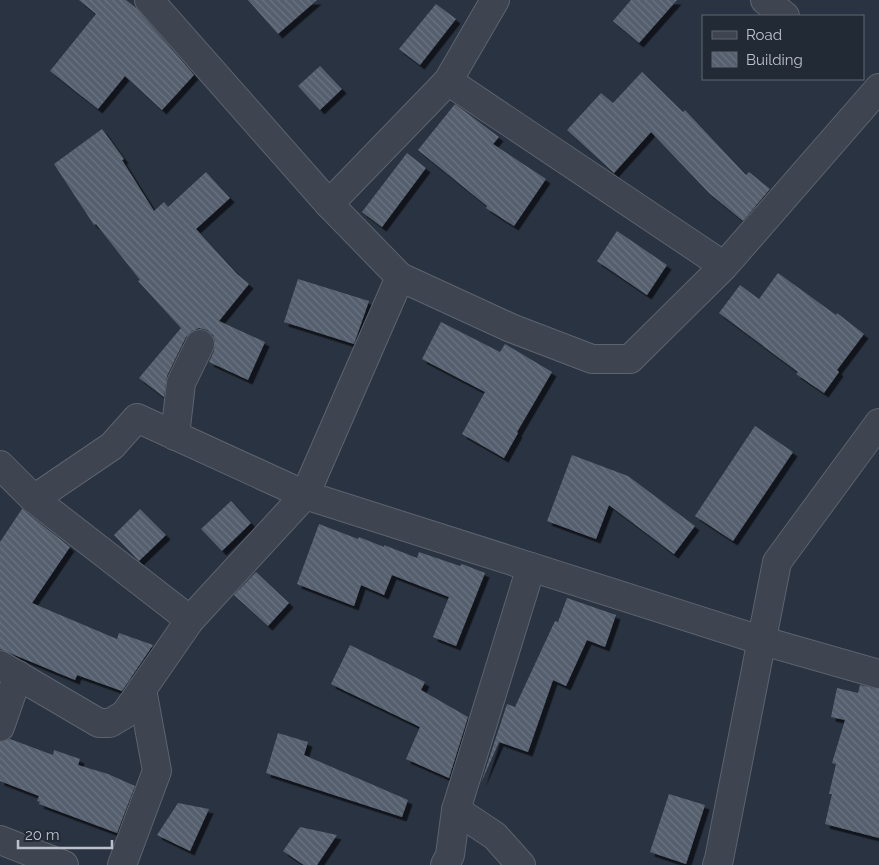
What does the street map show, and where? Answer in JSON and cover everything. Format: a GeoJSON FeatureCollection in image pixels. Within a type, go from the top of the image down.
{"type":"FeatureCollection","features":[{"type":"Feature","properties":{"kind":"street"},"geometry":{"type":"LineString","coordinates":[[149,0],[329,204],[400,278],[511,328],[592,359],[630,358],[724,266],[873,95]]}},
{"type":"Feature","properties":{"kind":"street"},"geometry":{"type":"LineString","coordinates":[[329,204],[448,81],[495,0]]}},
{"type":"Feature","properties":{"kind":"street"},"geometry":{"type":"LineString","coordinates":[[765,0],[785,15]]}},
{"type":"Feature","properties":{"kind":"street"},"geometry":{"type":"LineString","coordinates":[[448,81],[724,266]]}},
{"type":"Feature","properties":{"kind":"street"},"geometry":{"type":"LineString","coordinates":[[0,727],[9,670],[99,723],[110,723],[125,714],[190,620],[305,495],[400,278]]}},
{"type":"Feature","properties":{"kind":"street"},"geometry":{"type":"LineString","coordinates":[[175,436],[181,383],[200,344]]}},
{"type":"Feature","properties":{"kind":"street"},"geometry":{"type":"LineString","coordinates":[[34,499],[112,446],[137,418],[305,495],[763,641],[879,674]]}},
{"type":"Feature","properties":{"kind":"street"},"geometry":{"type":"LineString","coordinates":[[716,865],[719,859],[763,641],[777,562],[876,432]]}},
{"type":"Feature","properties":{"kind":"street"},"geometry":{"type":"LineString","coordinates":[[0,465],[34,499],[190,620]]}},
{"type":"Feature","properties":{"kind":"street"},"geometry":{"type":"LineString","coordinates":[[445,865],[450,855],[456,810],[531,567]]}},
{"type":"Feature","properties":{"kind":"street"},"geometry":{"type":"LineString","coordinates":[[122,865],[158,771],[142,689]]}},
{"type":"Feature","properties":{"kind":"street"},"geometry":{"type":"LineString","coordinates":[[456,810],[495,836],[521,865]]}},
{"type":"Feature","properties":{"kind":"street"},"geometry":{"type":"LineString","coordinates":[[0,840],[64,865]]}},
{"type":"Feature","properties":{"kind":"building"},"geometry":{"type":"Polygon","coordinates":[[[79,0],[126,0],[136,8],[194,75],[162,110],[125,76],[98,109],[50,71],[96,14],[79,0]]]}},
{"type":"Feature","properties":{"kind":"building"},"geometry":{"type":"Polygon","coordinates":[[[248,0],[317,0],[278,34],[248,0]]]}},
{"type":"Feature","properties":{"kind":"building"},"geometry":{"type":"Polygon","coordinates":[[[631,0],[677,0],[639,43],[613,21],[631,0]]]}},
{"type":"Feature","properties":{"kind":"building"},"geometry":{"type":"Polygon","coordinates":[[[436,4],[456,19],[420,65],[399,49],[436,4]]]}},
{"type":"Feature","properties":{"kind":"building"},"geometry":{"type":"Polygon","coordinates":[[[320,66],[342,89],[320,110],[298,86],[320,66]]]}},
{"type":"Feature","properties":{"kind":"building"},"geometry":{"type":"Polygon","coordinates":[[[642,72],[683,112],[685,110],[746,175],[749,172],[770,189],[743,221],[709,193],[651,132],[614,173],[567,130],[601,93],[613,103],[642,72]]]}},
{"type":"Feature","properties":{"kind":"building"},"geometry":{"type":"Polygon","coordinates":[[[455,104],[499,137],[493,144],[546,179],[514,226],[486,208],[487,206],[418,150],[455,104]]]}},
{"type":"Feature","properties":{"kind":"building"},"geometry":{"type":"Polygon","coordinates":[[[102,129],[124,159],[122,160],[154,211],[164,202],[168,207],[206,172],[230,198],[196,229],[237,274],[249,284],[219,321],[265,342],[248,380],[209,362],[214,351],[215,342],[213,335],[207,330],[199,328],[192,331],[186,337],[167,376],[164,397],[139,378],[181,328],[138,281],[140,280],[96,224],[94,225],[54,164],[102,129]]]}},
{"type":"Feature","properties":{"kind":"building"},"geometry":{"type":"Polygon","coordinates":[[[407,153],[426,168],[382,227],[362,212],[407,153]]]}},
{"type":"Feature","properties":{"kind":"building"},"geometry":{"type":"Polygon","coordinates":[[[617,231],[667,265],[647,295],[597,261],[617,231]]]}},
{"type":"Feature","properties":{"kind":"building"},"geometry":{"type":"Polygon","coordinates":[[[778,273],[836,315],[837,313],[864,334],[837,370],[839,372],[824,393],[796,374],[798,372],[719,313],[740,285],[759,299],[778,273]]]}},
{"type":"Feature","properties":{"kind":"building"},"geometry":{"type":"Polygon","coordinates":[[[298,279],[369,301],[354,344],[284,322],[298,279]]]}},
{"type":"Feature","properties":{"kind":"building"},"geometry":{"type":"Polygon","coordinates":[[[441,322],[500,352],[505,344],[552,372],[504,458],[462,434],[485,392],[422,359],[441,322]]]}},
{"type":"Feature","properties":{"kind":"building"},"geometry":{"type":"Polygon","coordinates":[[[755,426],[793,452],[733,541],[695,516],[755,426]]]}},
{"type":"Feature","properties":{"kind":"building"},"geometry":{"type":"Polygon","coordinates":[[[572,455],[628,476],[695,526],[674,554],[609,505],[596,539],[547,521],[572,455]]]}},
{"type":"Feature","properties":{"kind":"building"},"geometry":{"type":"Polygon","coordinates":[[[231,501],[251,523],[222,551],[201,529],[231,501]]]}},
{"type":"Feature","properties":{"kind":"building"},"geometry":{"type":"Polygon","coordinates":[[[22,509],[70,547],[32,603],[117,639],[119,633],[153,645],[122,691],[77,675],[75,680],[0,649],[0,542],[22,509]]]}},
{"type":"Feature","properties":{"kind":"building"},"geometry":{"type":"Polygon","coordinates":[[[140,509],[166,535],[139,561],[114,535],[140,509]]]}},
{"type":"Feature","properties":{"kind":"building"},"geometry":{"type":"Polygon","coordinates":[[[319,524],[417,558],[419,552],[460,566],[462,564],[485,573],[456,646],[433,637],[449,597],[392,575],[384,595],[361,585],[354,606],[297,584],[319,524]]]}},
{"type":"Feature","properties":{"kind":"building"},"geometry":{"type":"Polygon","coordinates":[[[256,572],[289,603],[268,626],[234,595],[256,572]]]}},
{"type":"Feature","properties":{"kind":"building"},"geometry":{"type":"Polygon","coordinates":[[[567,598],[616,615],[605,647],[587,640],[566,686],[553,680],[528,752],[499,742],[481,783],[507,704],[515,707],[555,621],[558,622],[567,598]]]}},
{"type":"Feature","properties":{"kind":"building"},"geometry":{"type":"Polygon","coordinates":[[[350,645],[425,682],[421,690],[468,717],[449,778],[406,759],[420,727],[331,684],[350,645]]]}},
{"type":"Feature","properties":{"kind":"building"},"geometry":{"type":"Polygon","coordinates":[[[860,685],[879,689],[879,838],[825,824],[836,764],[832,763],[845,720],[831,717],[837,688],[858,693],[860,685]]]}},
{"type":"Feature","properties":{"kind":"building"},"geometry":{"type":"Polygon","coordinates":[[[278,733],[308,742],[304,755],[408,800],[402,817],[266,773],[278,733]]]}},
{"type":"Feature","properties":{"kind":"building"},"geometry":{"type":"Polygon","coordinates":[[[10,739],[53,755],[54,750],[80,759],[78,765],[108,774],[135,786],[117,833],[39,804],[40,802],[37,801],[39,796],[0,781],[0,742],[10,739]]]}},
{"type":"Feature","properties":{"kind":"building"},"geometry":{"type":"Polygon","coordinates":[[[669,794],[705,805],[686,864],[650,852],[669,794]]]}},
{"type":"Feature","properties":{"kind":"building"},"geometry":{"type":"Polygon","coordinates":[[[178,803],[209,809],[190,851],[157,835],[178,803]]]}},
{"type":"Feature","properties":{"kind":"building"},"geometry":{"type":"Polygon","coordinates":[[[300,827],[337,835],[317,865],[304,865],[283,851],[300,827]]]}}]}
